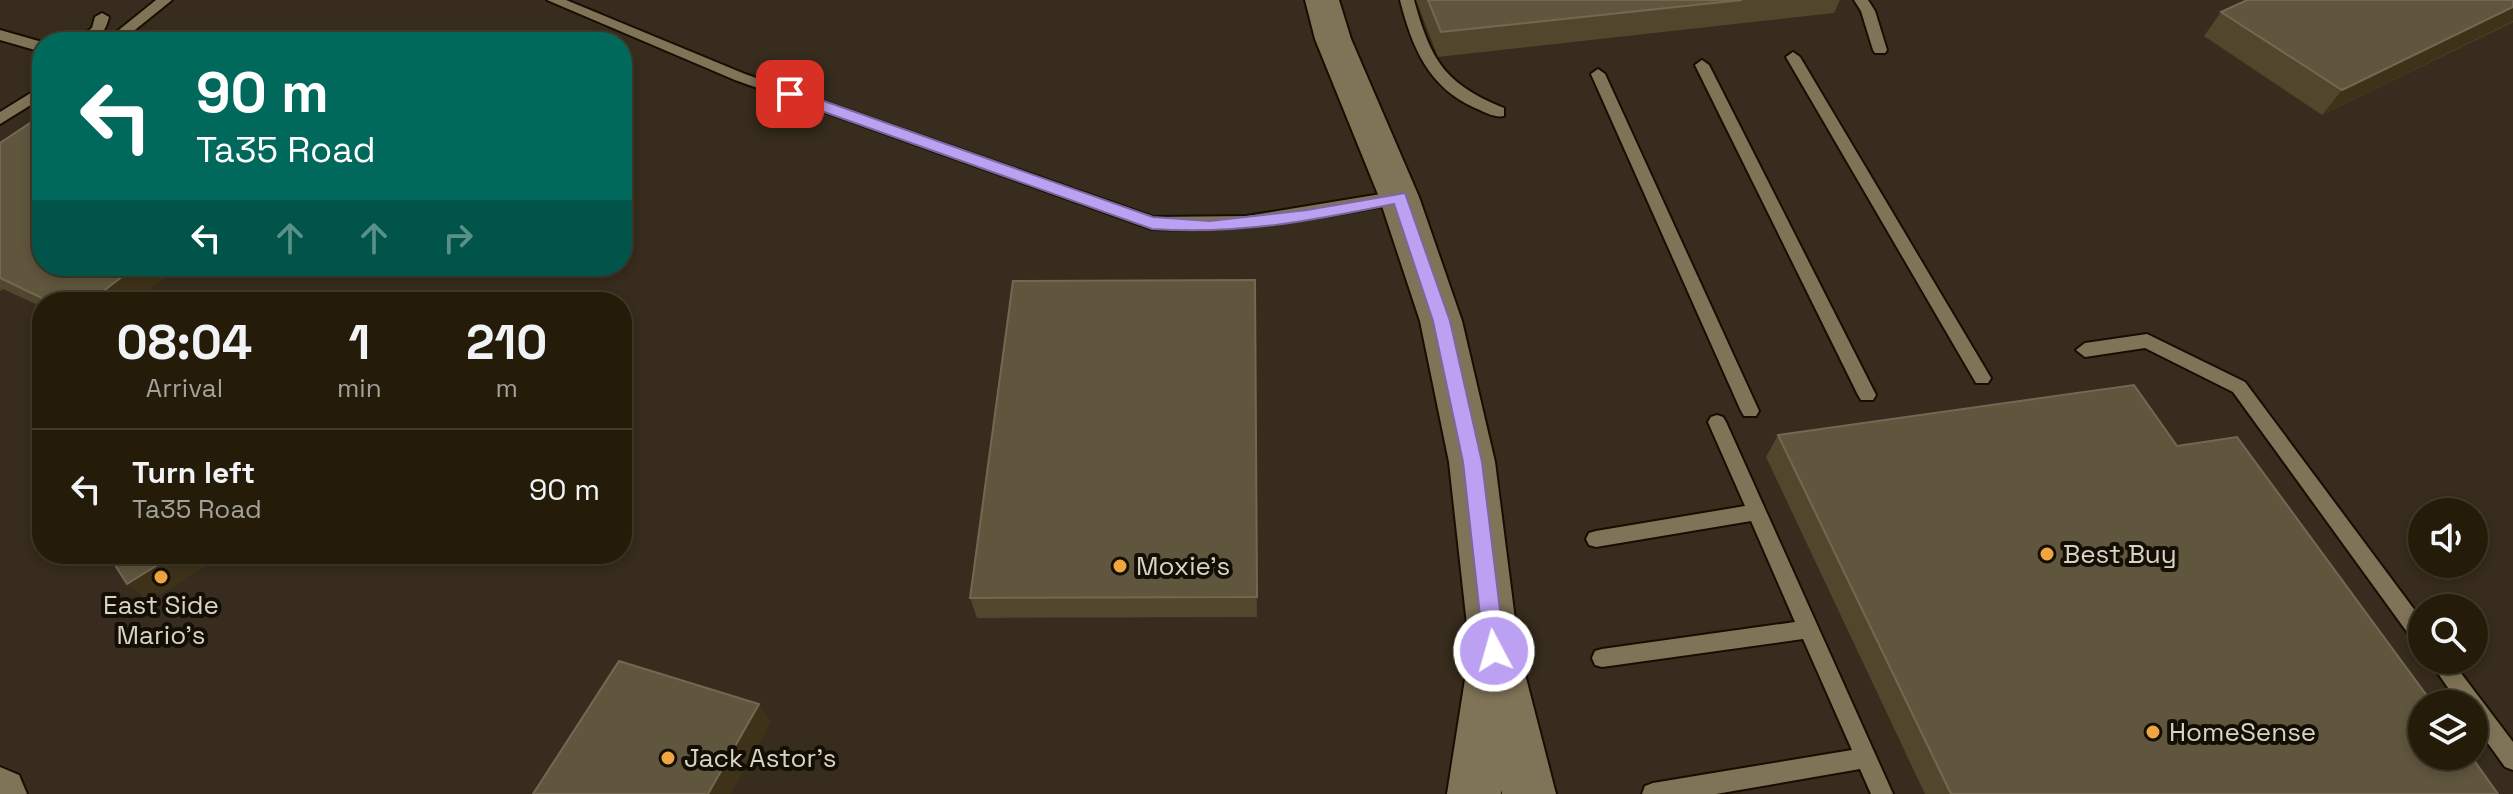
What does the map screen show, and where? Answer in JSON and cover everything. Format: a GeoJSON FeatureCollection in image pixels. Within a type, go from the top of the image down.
{"type":"FeatureCollection","features":[{"type":"Feature","properties":{"kind":"street"},"geometry":{"type":"LineString","coordinates":[[1322,0],[1354,94],[1399,197],[1441,321],[1472,462],[1494,651],[1529,794]]}},
{"type":"Feature","properties":{"kind":"street"},"geometry":{"type":"LineString","coordinates":[[1474,794],[1494,651]]}},
{"type":"Feature","properties":{"kind":"lane"},"geometry":{"type":"LineString","coordinates":[[124,32],[165,0]]}},
{"type":"Feature","properties":{"kind":"lane"},"geometry":{"type":"LineString","coordinates":[[554,0],[631,32]]}},
{"type":"Feature","properties":{"kind":"lane"},"geometry":{"type":"LineString","coordinates":[[1407,0],[1421,54],[1441,79],[1477,104],[1499,112]]}},
{"type":"Feature","properties":{"kind":"lane"},"geometry":{"type":"LineString","coordinates":[[1861,0],[1868,11],[1880,50]]}},
{"type":"Feature","properties":{"kind":"lane"},"geometry":{"type":"LineString","coordinates":[[96,32],[102,17]]}},
{"type":"Feature","properties":{"kind":"lane"},"geometry":{"type":"LineString","coordinates":[[632,32],[740,77],[1152,223],[1210,227],[1307,216],[1399,197]]}},
{"type":"Feature","properties":{"kind":"lane"},"geometry":{"type":"LineString","coordinates":[[0,35],[32,44]]}},
{"type":"Feature","properties":{"kind":"lane"},"geometry":{"type":"LineString","coordinates":[[1793,57],[1982,378]]}},
{"type":"Feature","properties":{"kind":"lane"},"geometry":{"type":"LineString","coordinates":[[1702,65],[1867,395]]}},
{"type":"Feature","properties":{"kind":"lane"},"geometry":{"type":"LineString","coordinates":[[1598,74],[1750,411]]}},
{"type":"Feature","properties":{"kind":"lane"},"geometry":{"type":"LineString","coordinates":[[0,119],[32,98]]}},
{"type":"Feature","properties":{"kind":"lane"},"geometry":{"type":"LineString","coordinates":[[2085,350],[2147,341],[2239,387],[2408,617]]}},
{"type":"Feature","properties":{"kind":"lane"},"geometry":{"type":"LineString","coordinates":[[1717,422],[1882,794]]}},
{"type":"Feature","properties":{"kind":"lane"},"geometry":{"type":"LineString","coordinates":[[1596,539],[1755,512]]}},
{"type":"Feature","properties":{"kind":"lane"},"geometry":{"type":"LineString","coordinates":[[1602,658],[1808,629]]}},
{"type":"Feature","properties":{"kind":"lane"},"geometry":{"type":"LineString","coordinates":[[2488,726],[2513,760]]}},
{"type":"Feature","properties":{"kind":"lane"},"geometry":{"type":"LineString","coordinates":[[1653,794],[1866,758]]}},
{"type":"Feature","properties":{"kind":"shaded area"},"geometry":{"type":"Polygon","coordinates":[[[0,0],[2513,0],[2513,794],[0,794],[0,0]]]}},
{"type":"Feature","properties":{"kind":"building"},"geometry":{"type":"Polygon","coordinates":[[[1428,0],[1742,0],[1441,32],[1428,0]]]}},
{"type":"Feature","properties":{"kind":"building"},"geometry":{"type":"Polygon","coordinates":[[[2247,0],[2513,0],[2513,7],[2342,90],[2221,12],[2247,0]]]}},
{"type":"Feature","properties":{"kind":"building"},"geometry":{"type":"Polygon","coordinates":[[[32,122],[32,276],[123,276],[102,292],[32,293],[0,278],[0,143],[32,122]]]}},
{"type":"Feature","properties":{"kind":"building"},"geometry":{"type":"Polygon","coordinates":[[[1255,280],[1257,597],[970,598],[1013,281],[1255,280]]]}},
{"type":"Feature","properties":{"kind":"building"},"geometry":{"type":"Polygon","coordinates":[[[2134,385],[2177,446],[2237,437],[2408,674],[2423,690],[2408,690],[2408,770],[2481,770],[2498,794],[1951,794],[1778,435],[2134,385]]]}},
{"type":"Feature","properties":{"kind":"building"},"geometry":{"type":"Polygon","coordinates":[[[114,564],[159,564],[127,584],[114,564]]]}},
{"type":"Feature","properties":{"kind":"building","name":"Jack Astor's"},"geometry":{"type":"Polygon","coordinates":[[[619,661],[759,704],[708,794],[533,794],[619,661]]]}},
{"type":"Feature","properties":{"kind":"place","name":"Best Buy"},"geometry":{"type":"Point","coordinates":[2047,554]}},
{"type":"Feature","properties":{"kind":"place","name":"Moxie's"},"geometry":{"type":"Point","coordinates":[1120,566]}},
{"type":"Feature","properties":{"kind":"place","name":"East Side Mario's"},"geometry":{"type":"Point","coordinates":[161,577]}},
{"type":"Feature","properties":{"kind":"place","name":"HomeSense"},"geometry":{"type":"Point","coordinates":[2153,732]}},
{"type":"Feature","properties":{"kind":"place","name":"Jack Astor's"},"geometry":{"type":"Point","coordinates":[668,758]}},
{"type":"Feature","properties":{"kind":"route"},"geometry":{"type":"LineString","coordinates":[[790,94],[1152,223],[1210,227],[1307,216],[1399,197],[1441,321],[1472,462],[1494,651]]}}]}
